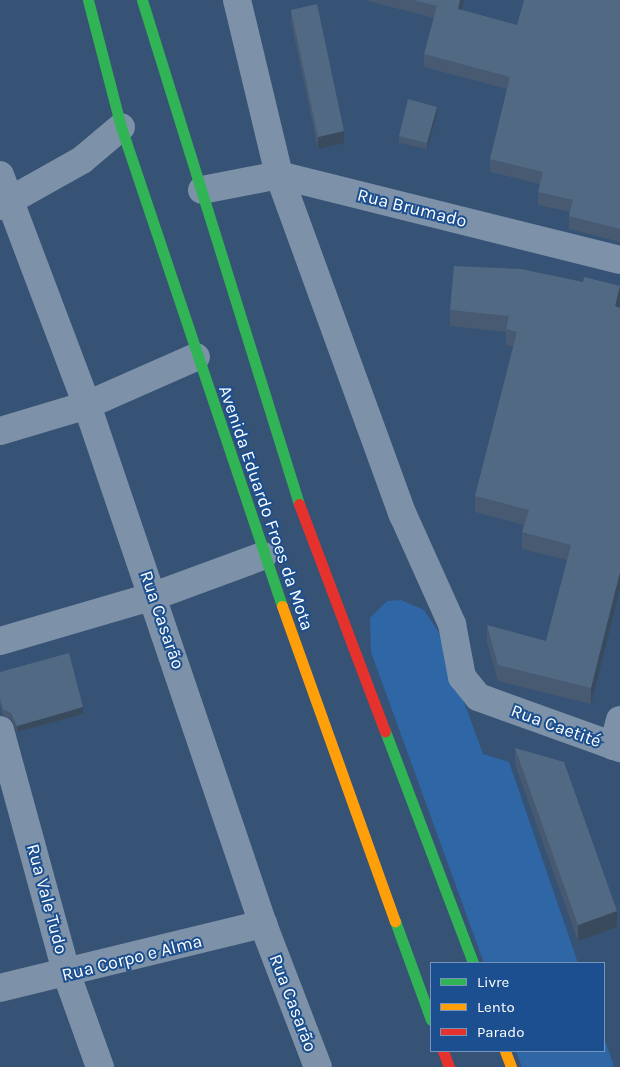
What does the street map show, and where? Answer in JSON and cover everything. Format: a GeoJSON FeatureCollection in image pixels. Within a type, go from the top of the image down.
{"type":"FeatureCollection","features":[{"type":"Feature","properties":{"kind":"highway","name":"Avenida Eduardo Froes da Mota"},"geometry":{"type":"LineString","coordinates":[[88,0],[121,127],[196,357],[263,556],[430,1017]]}},
{"type":"Feature","properties":{"kind":"highway","name":"Avenida Eduardo Froes da Mota"},"geometry":{"type":"LineString","coordinates":[[142,0],[202,190],[279,450],[473,962]]}},
{"type":"Feature","properties":{"kind":"highway"},"geometry":{"type":"LineString","coordinates":[[443,1052],[449,1067]]}},
{"type":"Feature","properties":{"kind":"highway"},"geometry":{"type":"LineString","coordinates":[[505,1052],[511,1067]]}},
{"type":"Feature","properties":{"kind":"street","name":"Rua Caetité"},"geometry":{"type":"LineString","coordinates":[[237,0],[278,175],[404,515],[452,624],[462,677],[478,697],[617,747]]}},
{"type":"Feature","properties":{"kind":"street"},"geometry":{"type":"LineString","coordinates":[[5,204],[82,160],[121,127]]}},
{"type":"Feature","properties":{"kind":"street","name":"Rua Casarão"},"geometry":{"type":"LineString","coordinates":[[0,174],[5,204],[87,405],[154,596],[263,924],[318,1067]]}},
{"type":"Feature","properties":{"kind":"street","name":"Rua Brumado"},"geometry":{"type":"LineString","coordinates":[[202,190],[278,175],[620,260]]}},
{"type":"Feature","properties":{"kind":"street"},"geometry":{"type":"LineString","coordinates":[[0,431],[87,405],[196,357]]}},
{"type":"Feature","properties":{"kind":"street"},"geometry":{"type":"LineString","coordinates":[[0,640],[154,596],[263,556]]}},
{"type":"Feature","properties":{"kind":"street"},"geometry":{"type":"LineString","coordinates":[[617,747],[620,720]]}},
{"type":"Feature","properties":{"kind":"street","name":"Rua Vale Tudo"},"geometry":{"type":"LineString","coordinates":[[0,730],[67,974],[100,1067]]}},
{"type":"Feature","properties":{"kind":"street","name":"Rua Corpo e Alma"},"geometry":{"type":"LineString","coordinates":[[0,988],[67,974],[263,924]]}},
{"type":"Feature","properties":{"kind":"shaded area"},"geometry":{"type":"Polygon","coordinates":[[[401,600],[424,610],[438,631],[483,754],[509,762],[578,962],[484,962],[371,652],[370,618],[387,601],[401,600]]]}},
{"type":"Feature","properties":{"kind":"shaded area"},"geometry":{"type":"Polygon","coordinates":[[[605,1040],[614,1067],[522,1067],[516,1052],[605,1052],[605,1040]]]}},
{"type":"Feature","properties":{"kind":"building"},"geometry":{"type":"Polygon","coordinates":[[[414,0],[460,0],[458,9],[517,25],[524,0],[620,0],[620,229],[569,216],[573,200],[538,192],[543,172],[490,159],[510,77],[424,54],[437,6],[414,0]]]}},
{"type":"Feature","properties":{"kind":"building"},"geometry":{"type":"Polygon","coordinates":[[[317,4],[344,131],[318,137],[291,10],[317,4]]]}},
{"type":"Feature","properties":{"kind":"building"},"geometry":{"type":"Polygon","coordinates":[[[408,99],[437,107],[427,143],[399,136],[408,99]]]}},
{"type":"Feature","properties":{"kind":"building"},"geometry":{"type":"Polygon","coordinates":[[[454,266],[521,269],[583,282],[584,277],[620,286],[615,306],[620,308],[620,572],[591,688],[498,665],[487,625],[546,641],[571,545],[522,532],[529,510],[475,496],[517,332],[506,329],[509,316],[450,310],[454,266]]]}},
{"type":"Feature","properties":{"kind":"building"},"geometry":{"type":"Polygon","coordinates":[[[69,653],[83,707],[17,726],[11,713],[3,709],[0,698],[0,672],[69,653]]]}},
{"type":"Feature","properties":{"kind":"building"},"geometry":{"type":"Polygon","coordinates":[[[515,748],[564,762],[617,911],[578,925],[515,748]]]}},
{"type":"Feature","properties":{"kind":"traffic: fast"},"geometry":{"type":"LineString","coordinates":[[88,0],[121,127],[282,606]]}},
{"type":"Feature","properties":{"kind":"traffic: fast"},"geometry":{"type":"LineString","coordinates":[[142,0],[299,504]]}},
{"type":"Feature","properties":{"kind":"traffic: fast"},"geometry":{"type":"LineString","coordinates":[[385,731],[473,962]]}},
{"type":"Feature","properties":{"kind":"traffic: fast"},"geometry":{"type":"LineString","coordinates":[[395,921],[430,1017]]}},
{"type":"Feature","properties":{"kind":"traffic: slow"},"geometry":{"type":"LineString","coordinates":[[282,606],[395,921]]}},
{"type":"Feature","properties":{"kind":"traffic: slow"},"geometry":{"type":"LineString","coordinates":[[505,1052],[511,1067]]}},
{"type":"Feature","properties":{"kind":"traffic: jam"},"geometry":{"type":"LineString","coordinates":[[299,504],[385,731]]}},
{"type":"Feature","properties":{"kind":"traffic: jam"},"geometry":{"type":"LineString","coordinates":[[443,1052],[449,1067]]}}]}
